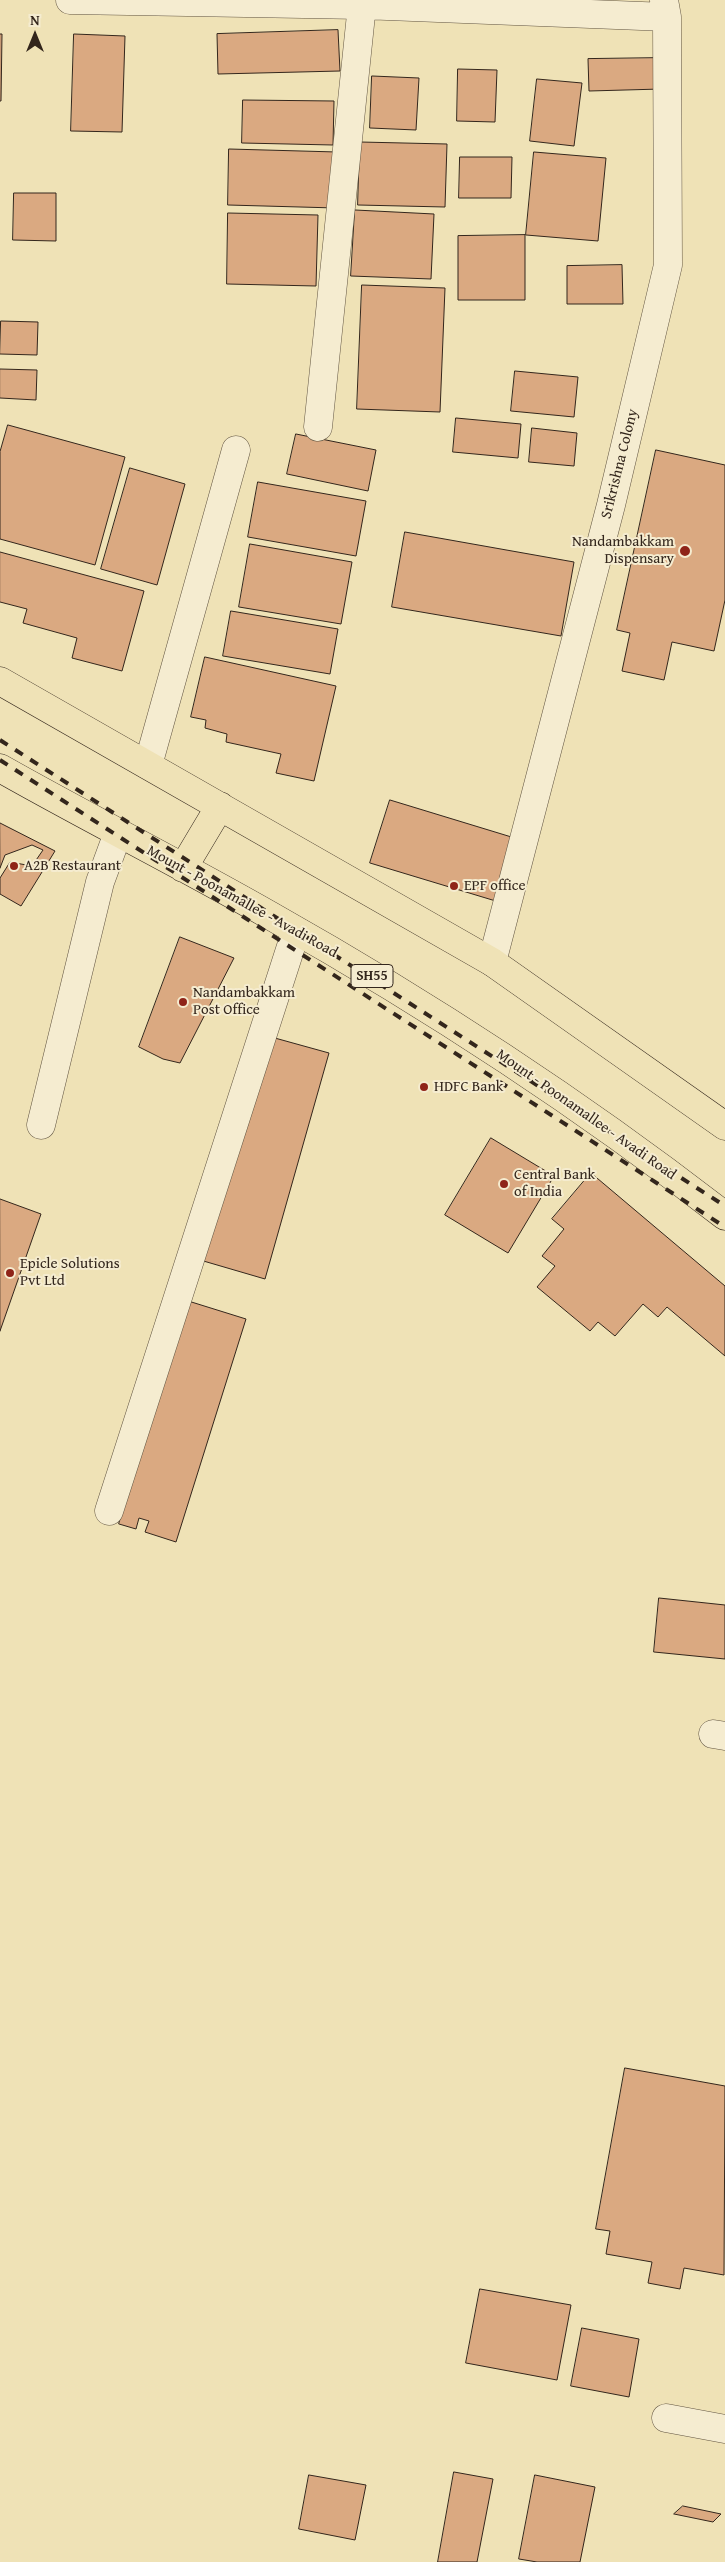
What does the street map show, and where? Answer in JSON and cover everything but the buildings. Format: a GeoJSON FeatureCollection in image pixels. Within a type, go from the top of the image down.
{"type":"FeatureCollection","features":[{"type":"Feature","properties":{"kind":"main road"},"geometry":{"type":"LineString","coordinates":[[0,681],[492,962],[725,1126]]}},
{"type":"Feature","properties":{"kind":"main road","name":"Mount - Poonamallee - Avadi Road"},"geometry":{"type":"LineString","coordinates":[[0,768],[296,931],[472,1036],[641,1151],[725,1216]]}},
{"type":"Feature","properties":{"kind":"main road"},"geometry":{"type":"LineString","coordinates":[[183,868],[220,806]]}},
{"type":"Feature","properties":{"kind":"street"},"geometry":{"type":"LineString","coordinates":[[80,0],[665,8]]}},
{"type":"Feature","properties":{"kind":"street"},"geometry":{"type":"LineString","coordinates":[[318,427],[362,5]]}},
{"type":"Feature","properties":{"kind":"street","name":"Srikrishna Colony"},"geometry":{"type":"LineString","coordinates":[[492,962],[608,514],[668,265],[665,8]]}},
{"type":"Feature","properties":{"kind":"street"},"geometry":{"type":"LineString","coordinates":[[148,765],[236,450]]}},
{"type":"Feature","properties":{"kind":"street"},"geometry":{"type":"LineString","coordinates":[[41,1124],[100,882],[118,834]]}},
{"type":"Feature","properties":{"kind":"street"},"geometry":{"type":"LineString","coordinates":[[109,1511],[296,931]]}},
{"type":"Feature","properties":{"kind":"street"},"geometry":{"type":"LineString","coordinates":[[666,2418],[725,2429]]}},
{"type":"Feature","properties":{"kind":"railway"},"geometry":{"type":"LineString","coordinates":[[0,740],[725,1206]]}},
{"type":"Feature","properties":{"kind":"railway"},"geometry":{"type":"LineString","coordinates":[[0,760],[725,1227]]}},
{"type":"Feature","properties":{"kind":"place","name":"Nandambakkam Dispensary"},"geometry":{"type":"Point","coordinates":[685,551]}},
{"type":"Feature","properties":{"kind":"place","name":"A2B Restaurant"},"geometry":{"type":"Point","coordinates":[14,866]}},
{"type":"Feature","properties":{"kind":"place","name":"EPF office"},"geometry":{"type":"Point","coordinates":[454,886]}},
{"type":"Feature","properties":{"kind":"place","name":"Nandambakkam Post Office"},"geometry":{"type":"Point","coordinates":[183,1002]}},
{"type":"Feature","properties":{"kind":"place","name":"HDFC Bank"},"geometry":{"type":"Point","coordinates":[424,1087]}},
{"type":"Feature","properties":{"kind":"place","name":"Central Bank of India"},"geometry":{"type":"Point","coordinates":[504,1184]}},
{"type":"Feature","properties":{"kind":"place","name":"Epicle Solutions Pvt Ltd"},"geometry":{"type":"Point","coordinates":[10,1273]}}]}
